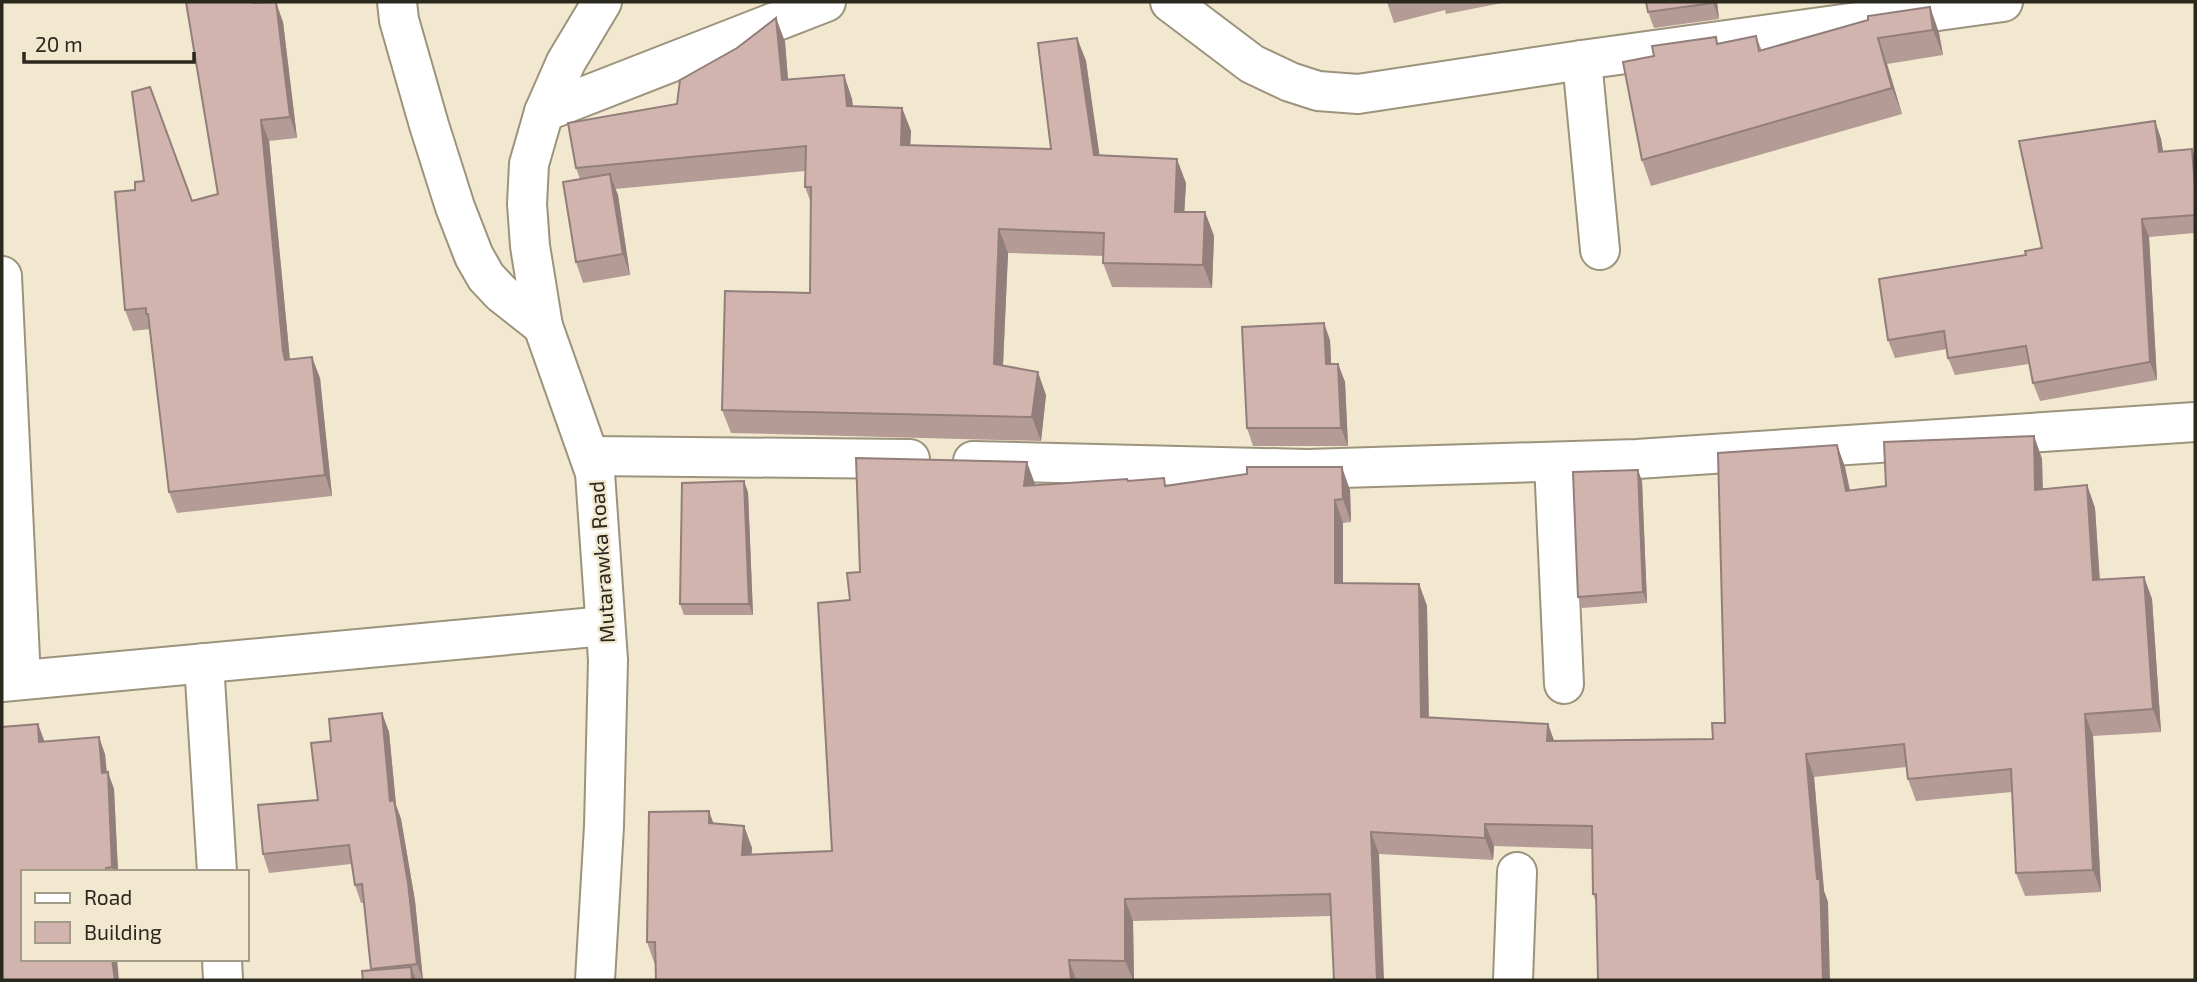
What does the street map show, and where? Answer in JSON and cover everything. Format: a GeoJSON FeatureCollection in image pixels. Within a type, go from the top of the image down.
{"type":"FeatureCollection","features":[{"type":"Feature","properties":{"kind":"street"},"geometry":{"type":"LineString","coordinates":[[397,2],[429,125],[474,256],[486,277],[501,293],[543,326]]}},
{"type":"Feature","properties":{"kind":"street","name":"Mutarawka Road"},"geometry":{"type":"LineString","coordinates":[[595,980],[604,826],[608,660],[595,473],[543,326],[530,246],[527,204],[529,164],[544,112],[566,62],[602,2]]}},
{"type":"Feature","properties":{"kind":"street"},"geometry":{"type":"LineString","coordinates":[[544,112],[826,2]]}},
{"type":"Feature","properties":{"kind":"street"},"geometry":{"type":"LineString","coordinates":[[1170,2],[1252,64],[1290,82],[1318,91],[1358,94],[2003,2]]}},
{"type":"Feature","properties":{"kind":"street"},"geometry":{"type":"LineString","coordinates":[[1583,60],[1600,250]]}},
{"type":"Feature","properties":{"kind":"street"},"geometry":{"type":"LineString","coordinates":[[2,276],[12,681],[605,626]]}},
{"type":"Feature","properties":{"kind":"street"},"geometry":{"type":"LineString","coordinates":[[590,456],[900,459],[1308,469],[1637,459],[2195,422]]}},
{"type":"Feature","properties":{"kind":"street"},"geometry":{"type":"LineString","coordinates":[[1554,461],[1564,684]]}},
{"type":"Feature","properties":{"kind":"street"},"geometry":{"type":"LineString","coordinates":[[204,663],[217,870]]}},
{"type":"Feature","properties":{"kind":"street"},"geometry":{"type":"LineString","coordinates":[[1513,980],[1517,872]]}},
{"type":"Feature","properties":{"kind":"street"},"geometry":{"type":"LineString","coordinates":[[222,961],[223,980]]}},
{"type":"Feature","properties":{"kind":"building"},"geometry":{"type":"Polygon","coordinates":[[[186,2],[276,2],[290,117],[261,120],[283,351],[285,360],[312,357],[325,475],[169,492],[148,314],[146,308],[125,310],[115,192],[135,190],[135,182],[144,181],[132,92],[150,87],[192,201],[218,194],[186,2]]]}},
{"type":"Feature","properties":{"kind":"building"},"geometry":{"type":"Polygon","coordinates":[[[1646,2],[1713,2],[1713,3],[1648,12],[1646,2]]]}},
{"type":"Feature","properties":{"kind":"building"},"geometry":{"type":"Polygon","coordinates":[[[1930,7],[1933,30],[1878,38],[1892,88],[1642,160],[1623,62],[1654,56],[1652,46],[1716,37],[1717,44],[1756,36],[1759,51],[1868,20],[1868,16],[1930,7]]]}},
{"type":"Feature","properties":{"kind":"building"},"geometry":{"type":"Polygon","coordinates":[[[776,18],[782,80],[844,75],[847,106],[902,108],[901,145],[1051,149],[1038,43],[1077,38],[1094,155],[1177,159],[1175,212],[1205,212],[1203,265],[1103,263],[1104,233],[999,229],[994,364],[1038,372],[1032,417],[722,410],[725,291],[810,293],[811,187],[805,187],[806,146],[576,168],[568,123],[677,104],[680,80],[737,48],[776,18]]]}},
{"type":"Feature","properties":{"kind":"building"},"geometry":{"type":"Polygon","coordinates":[[[2155,121],[2159,152],[2192,149],[2195,215],[2142,219],[2150,362],[2033,383],[2026,346],[1948,358],[1944,331],[1888,340],[1879,279],[2026,255],[2025,251],[2042,248],[2019,141],[2155,121]]]}},
{"type":"Feature","properties":{"kind":"building"},"geometry":{"type":"Polygon","coordinates":[[[610,174],[623,254],[576,262],[563,182],[610,174]]]}},
{"type":"Feature","properties":{"kind":"building"},"geometry":{"type":"Polygon","coordinates":[[[1324,323],[1326,364],[1338,364],[1341,428],[1247,428],[1242,327],[1324,323]]]}},
{"type":"Feature","properties":{"kind":"building"},"geometry":{"type":"Polygon","coordinates":[[[2034,436],[2035,490],[2087,485],[2093,580],[2144,577],[2153,709],[2085,714],[2093,870],[2016,873],[2011,769],[1908,779],[1904,744],[1806,754],[1817,879],[1820,879],[1823,980],[1598,980],[1592,826],[1485,824],[1485,838],[1371,832],[1377,980],[1334,980],[1330,894],[1125,899],[1125,961],[1069,960],[1071,980],[656,980],[655,942],[647,942],[649,812],[709,811],[709,823],[744,826],[742,855],[832,851],[818,603],[850,600],[847,573],[860,572],[856,458],[1027,462],[1024,486],[1164,478],[1165,486],[1247,474],[1247,467],[1342,467],[1343,499],[1335,500],[1335,583],[1419,584],[1421,717],[1548,724],[1547,741],[1713,739],[1712,723],[1725,723],[1718,453],[1837,445],[1846,491],[1886,486],[1884,442],[2034,436]]]}},
{"type":"Feature","properties":{"kind":"building"},"geometry":{"type":"Polygon","coordinates":[[[1638,470],[1643,592],[1578,597],[1573,472],[1638,470]]]}},
{"type":"Feature","properties":{"kind":"building"},"geometry":{"type":"Polygon","coordinates":[[[744,481],[749,604],[680,604],[682,483],[744,481]]]}},
{"type":"Feature","properties":{"kind":"building"},"geometry":{"type":"Polygon","coordinates":[[[382,713],[390,801],[394,800],[408,883],[417,964],[371,969],[362,884],[355,885],[349,845],[263,854],[258,805],[318,800],[311,743],[331,741],[329,719],[382,713]]]}},
{"type":"Feature","properties":{"kind":"building"},"geometry":{"type":"Polygon","coordinates":[[[38,724],[39,742],[99,737],[102,773],[108,772],[112,867],[106,870],[21,870],[21,961],[112,961],[115,980],[2,980],[2,727],[38,724]]]}},
{"type":"Feature","properties":{"kind":"building"},"geometry":{"type":"Polygon","coordinates":[[[411,967],[412,980],[363,980],[362,971],[411,967]]]}}]}
